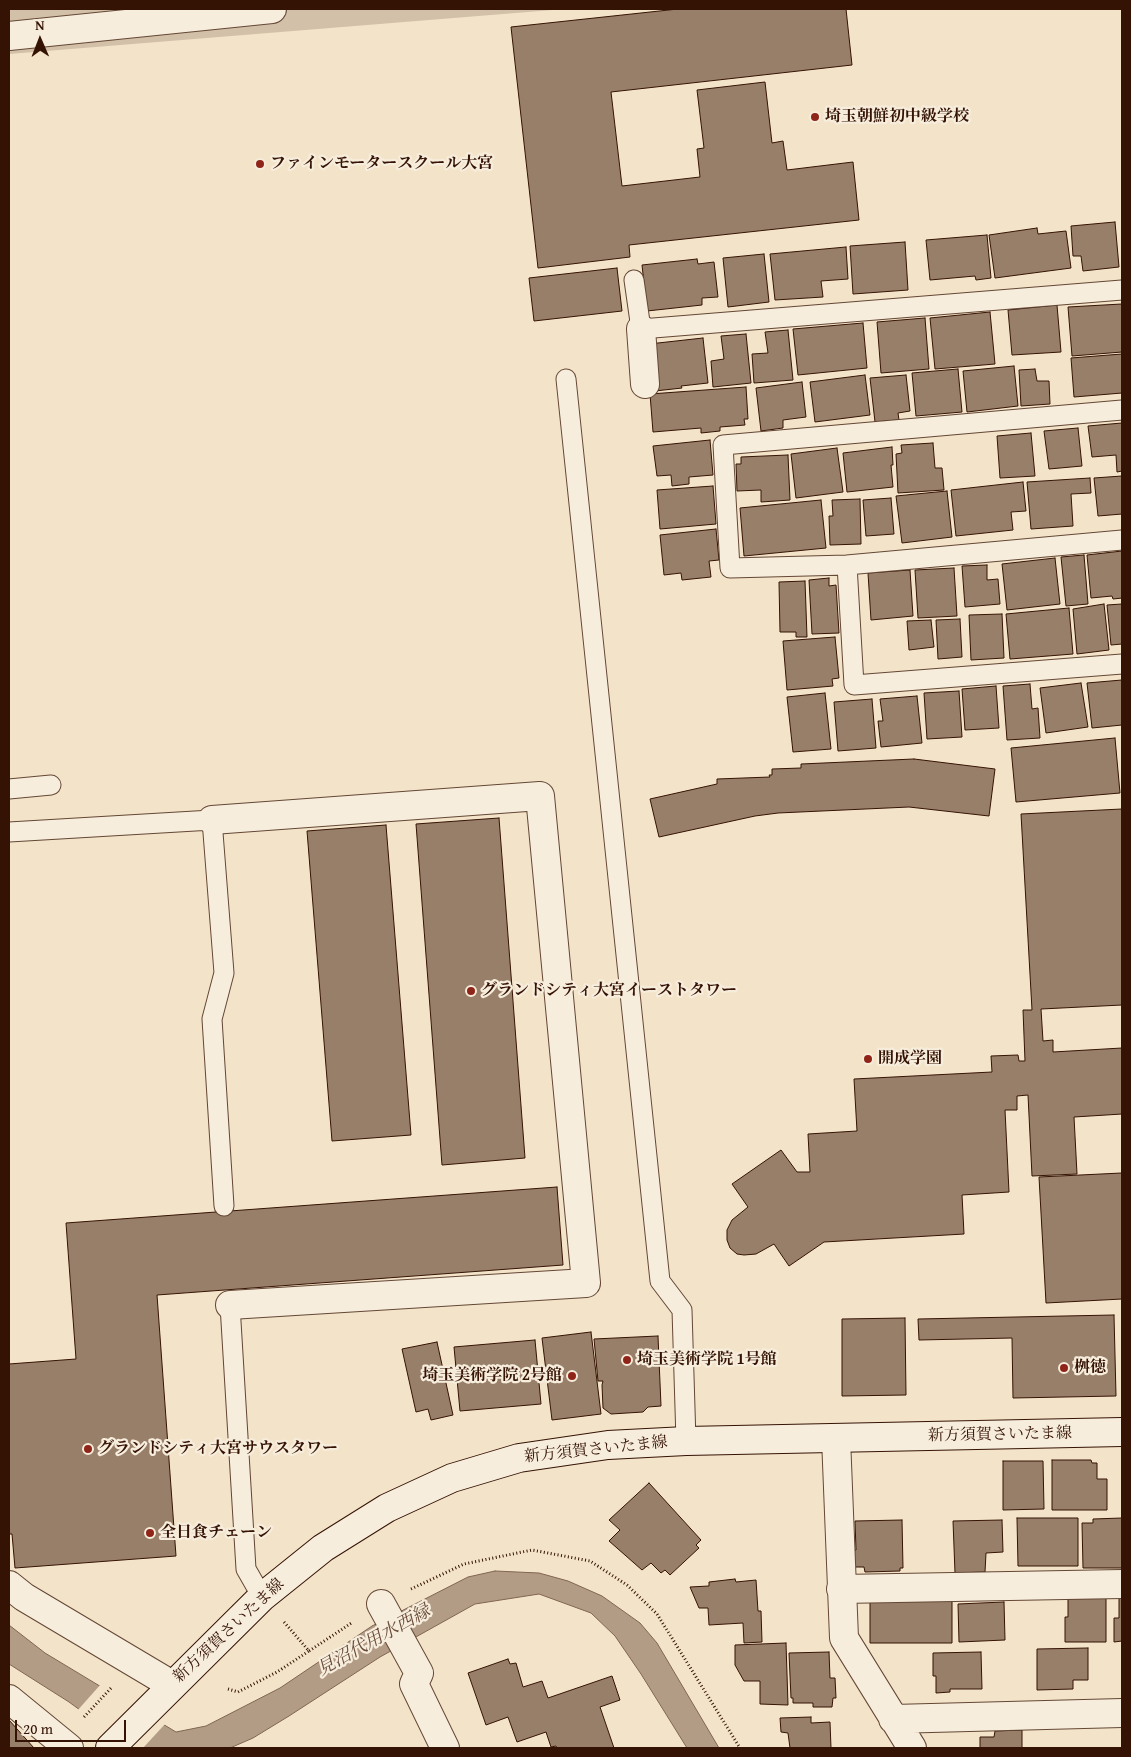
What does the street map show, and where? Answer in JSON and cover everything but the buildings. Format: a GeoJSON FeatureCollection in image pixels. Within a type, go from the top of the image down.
{"type":"FeatureCollection","features":[{"type":"Feature","properties":{"kind":"street"},"geometry":{"type":"LineString","coordinates":[[9,36],[99,17],[272,9]]}},
{"type":"Feature","properties":{"kind":"street"},"geometry":{"type":"LineString","coordinates":[[640,329],[646,384]]}},
{"type":"Feature","properties":{"kind":"street"},"geometry":{"type":"LineString","coordinates":[[212,820],[540,796],[586,1283],[230,1306]]}},
{"type":"Feature","properties":{"kind":"street","name":"新方須賀さいたま線"},"geometry":{"type":"LineString","coordinates":[[110,1748],[262,1597],[323,1548],[387,1508],[452,1478],[519,1458],[608,1445],[686,1441],[1122,1432]]}},
{"type":"Feature","properties":{"kind":"street"},"geometry":{"type":"LineString","coordinates":[[836,1438],[844,1638],[912,1748]]}},
{"type":"Feature","properties":{"kind":"street"},"geometry":{"type":"LineString","coordinates":[[841,1589],[1122,1584]]}},
{"type":"Feature","properties":{"kind":"street"},"geometry":{"type":"LineString","coordinates":[[9,1585],[163,1694]]}},
{"type":"Feature","properties":{"kind":"street"},"geometry":{"type":"LineString","coordinates":[[384,1609],[419,1674],[414,1684],[445,1748]]}},
{"type":"Feature","properties":{"kind":"street"},"geometry":{"type":"LineString","coordinates":[[9,1699],[73,1736]]}},
{"type":"Feature","properties":{"kind":"street"},"geometry":{"type":"LineString","coordinates":[[893,1719],[1122,1713]]}},
{"type":"Feature","properties":{"kind":"lane"},"geometry":{"type":"LineString","coordinates":[[634,280],[640,329],[1122,290]]}},
{"type":"Feature","properties":{"kind":"lane"},"geometry":{"type":"LineString","coordinates":[[566,379],[660,1281],[682,1310],[686,1441]]}},
{"type":"Feature","properties":{"kind":"lane"},"geometry":{"type":"LineString","coordinates":[[1122,410],[723,446],[730,568],[847,564],[1122,540]]}},
{"type":"Feature","properties":{"kind":"lane"},"geometry":{"type":"LineString","coordinates":[[847,564],[854,685],[1122,664]]}},
{"type":"Feature","properties":{"kind":"lane"},"geometry":{"type":"LineString","coordinates":[[9,788],[52,785]]}},
{"type":"Feature","properties":{"kind":"lane"},"geometry":{"type":"LineString","coordinates":[[9,832],[212,820],[224,972],[212,1019],[224,1206]]}},
{"type":"Feature","properties":{"kind":"lane"},"geometry":{"type":"LineString","coordinates":[[230,1306],[246,1569],[262,1597]]}},
{"type":"Feature","properties":{"kind":"path"},"geometry":{"type":"LineString","coordinates":[[228,1689],[238,1692],[277,1672],[309,1651],[464,1564],[532,1550],[590,1562],[627,1586],[658,1614],[740,1748]]}},
{"type":"Feature","properties":{"kind":"path"},"geometry":{"type":"LineString","coordinates":[[262,1597],[309,1651]]}},
{"type":"Feature","properties":{"kind":"path"},"geometry":{"type":"LineString","coordinates":[[73,1736],[116,1684]]}},
{"type":"Feature","properties":{"kind":"shaded area"},"geometry":{"type":"Polygon","coordinates":[[[9,9],[565,9],[9,54],[9,9]]]}},
{"type":"Feature","properties":{"kind":"water","name":"見沼代用水西縁"},"geometry":{"type":"Polygon","coordinates":[[[495,1571],[539,1573],[568,1581],[602,1596],[640,1623],[657,1643],[719,1748],[687,1748],[615,1636],[591,1613],[539,1594],[475,1604],[380,1657],[253,1738],[230,1748],[132,1748],[69,1702],[9,1664],[9,1625],[45,1653],[176,1732],[206,1726],[280,1688],[372,1626],[468,1577],[495,1571]]]}},
{"type":"Feature","properties":{"kind":"pier"},"geometry":{"type":"Polygon","coordinates":[[[101,1684],[166,1723],[143,1748],[128,1748],[77,1711],[101,1684]]]}},
{"type":"Feature","properties":{"kind":"place","name":"埼玉朝鮮初中級学校"},"geometry":{"type":"Point","coordinates":[815,117]}},
{"type":"Feature","properties":{"kind":"place","name":"ファインモータースクール大宮"},"geometry":{"type":"Point","coordinates":[260,164]}},
{"type":"Feature","properties":{"kind":"place","name":"グランドシティ大宮イーストタワー"},"geometry":{"type":"Point","coordinates":[471,991]}},
{"type":"Feature","properties":{"kind":"place","name":"開成学園"},"geometry":{"type":"Point","coordinates":[868,1059]}},
{"type":"Feature","properties":{"kind":"place","name":"埼玉美術学院 1号館"},"geometry":{"type":"Point","coordinates":[627,1360]}},
{"type":"Feature","properties":{"kind":"place","name":"桝徳"},"geometry":{"type":"Point","coordinates":[1064,1368]}},
{"type":"Feature","properties":{"kind":"place","name":"埼玉美術学院 2号館"},"geometry":{"type":"Point","coordinates":[572,1376]}},
{"type":"Feature","properties":{"kind":"place","name":"グランドシティ大宮サウスタワー"},"geometry":{"type":"Point","coordinates":[88,1449]}},
{"type":"Feature","properties":{"kind":"place","name":"全日食チェーン"},"geometry":{"type":"Point","coordinates":[150,1533]}}]}
